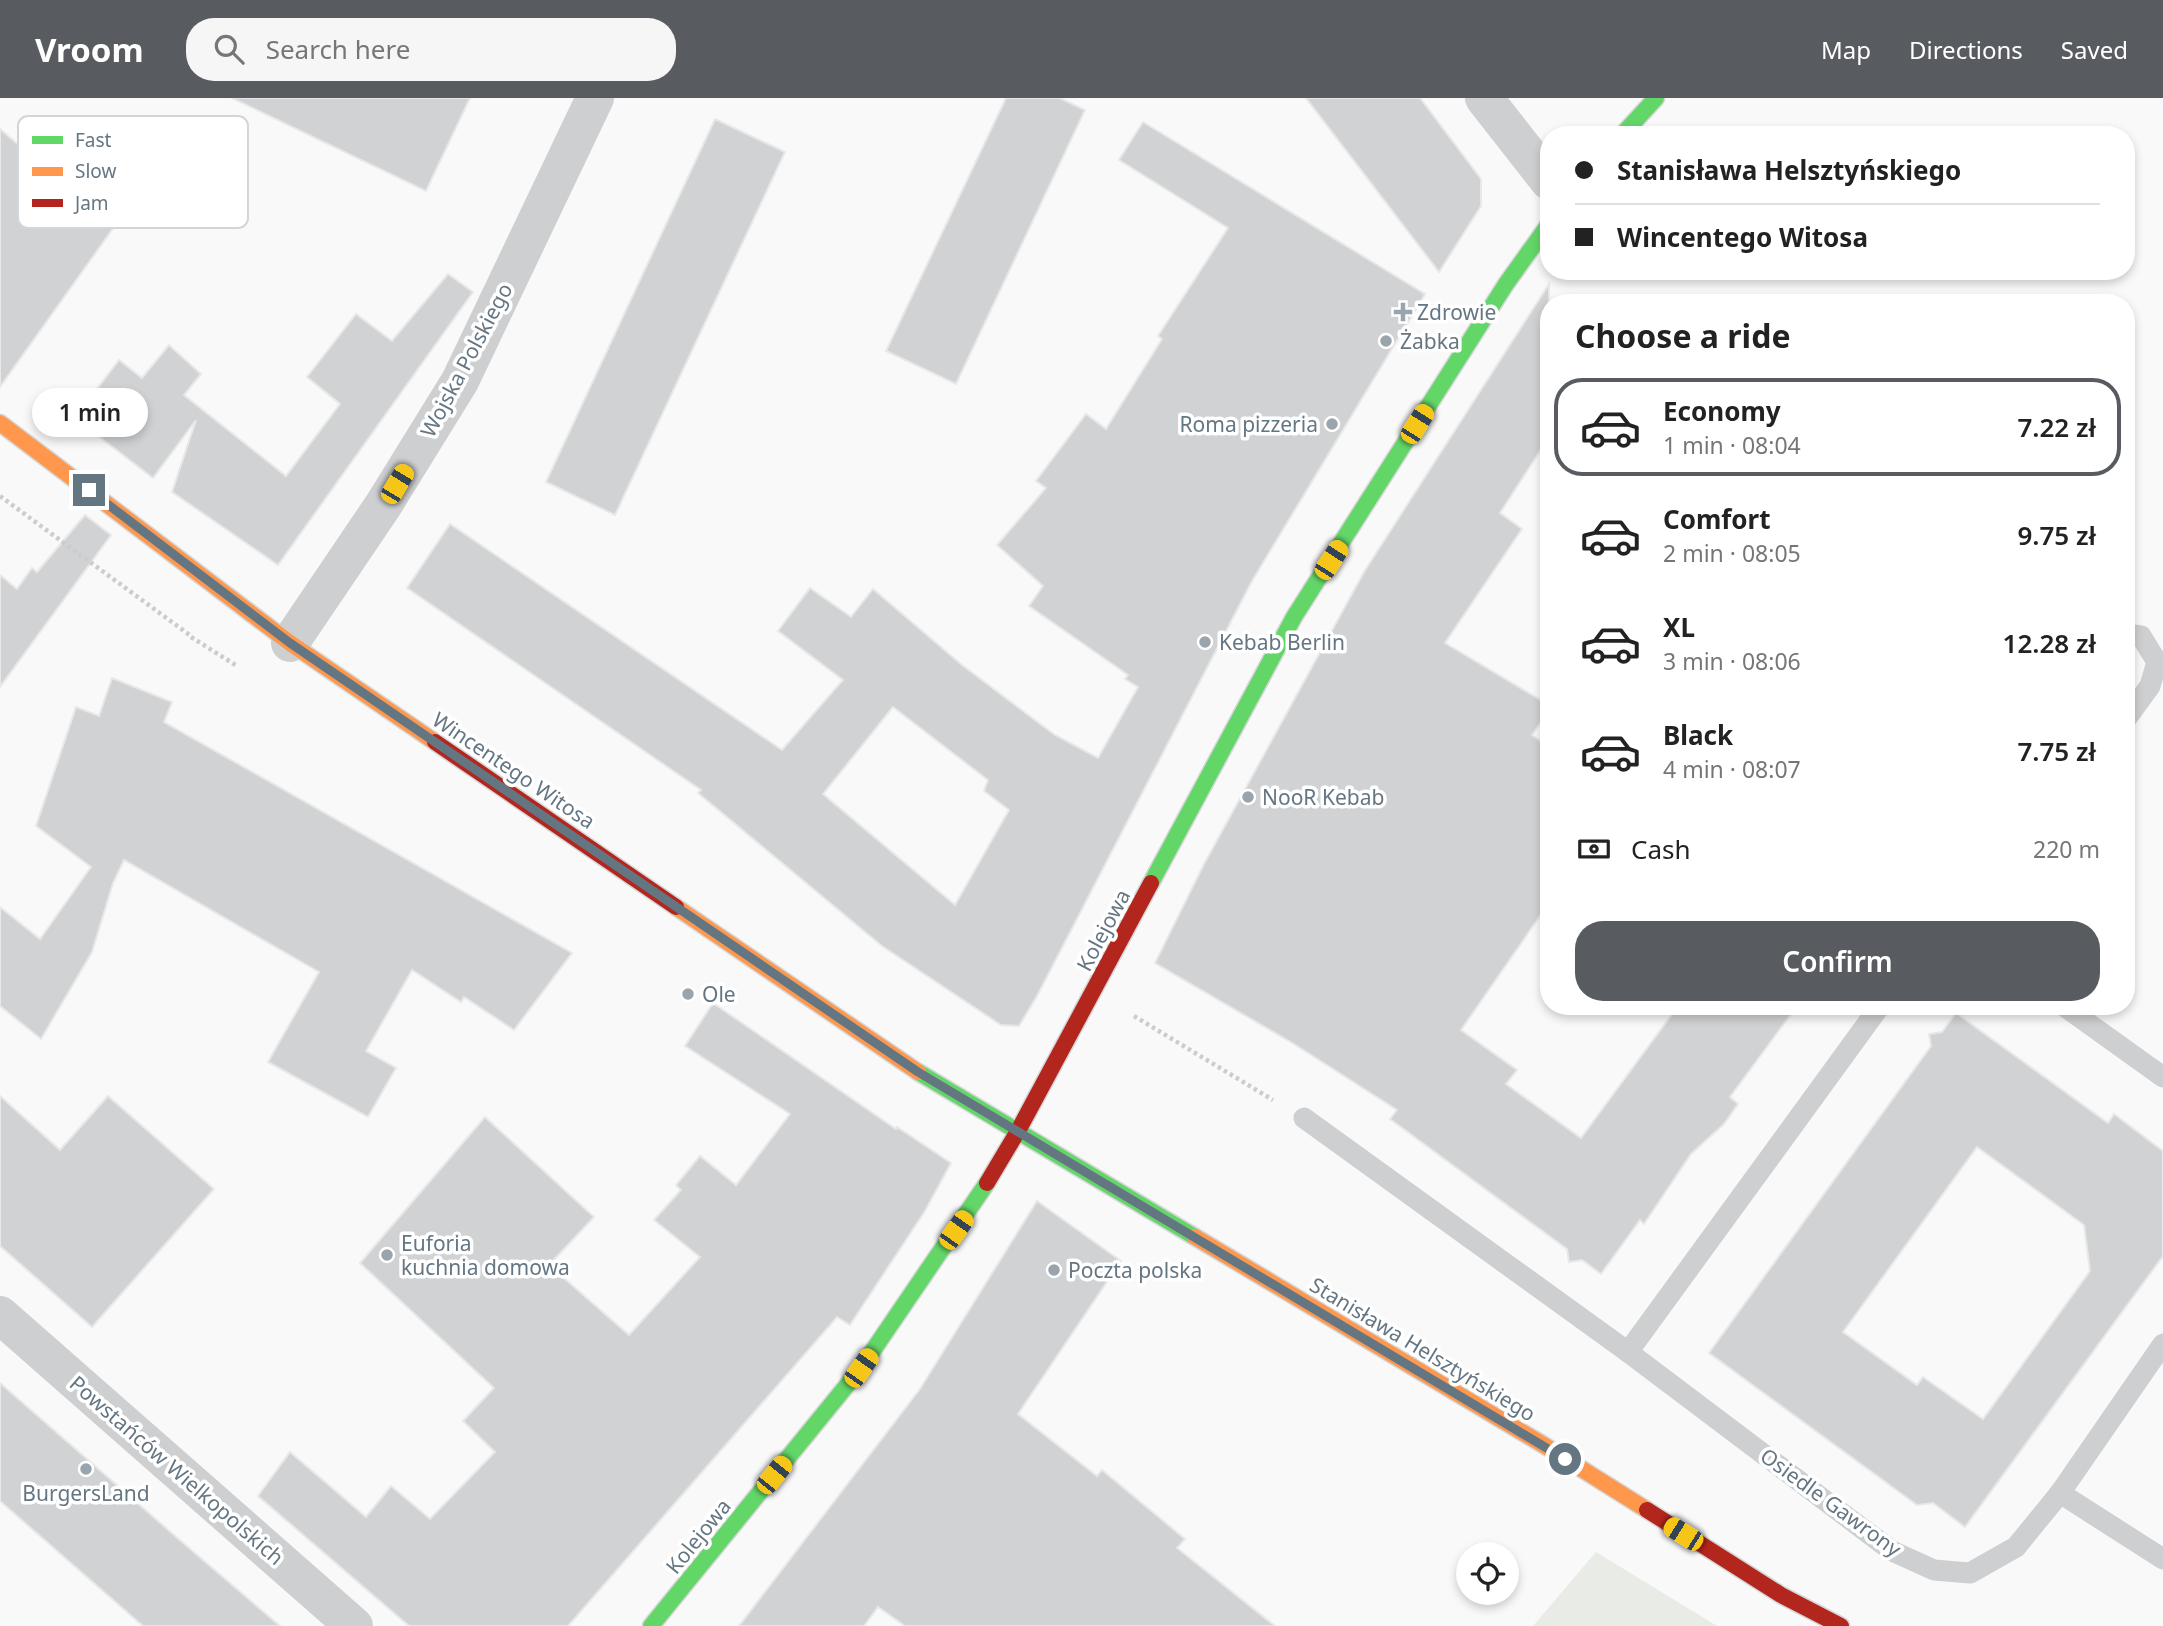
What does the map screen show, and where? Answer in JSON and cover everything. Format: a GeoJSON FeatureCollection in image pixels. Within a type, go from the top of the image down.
{"type":"FeatureCollection","features":[{"type":"Feature","properties":{"kind":"street","name":"Wojska Polskiego"},"geometry":{"type":"LineString","coordinates":[[290,643],[384,504],[460,381],[595,98]]}},
{"type":"Feature","properties":{"kind":"street"},"geometry":{"type":"LineString","coordinates":[[1484,98],[1540,170]]}},
{"type":"Feature","properties":{"kind":"street"},"geometry":{"type":"LineString","coordinates":[[1630,126],[1656,98]]}},
{"type":"Feature","properties":{"kind":"street","name":"Kolejowa"},"geometry":{"type":"LineString","coordinates":[[652,1626],[861,1368],[972,1207],[1018,1131],[1294,617],[1506,284],[1540,237]]}},
{"type":"Feature","properties":{"kind":"street","name":"Wincentego Witosa"},"geometry":{"type":"LineString","coordinates":[[0,423],[290,643],[918,1072],[1018,1131]]}},
{"type":"Feature","properties":{"kind":"street","name":"Stanisława Helsztyńskiego"},"geometry":{"type":"LineString","coordinates":[[1018,1131],[1542,1444],[1781,1595],[1841,1626]]}},
{"type":"Feature","properties":{"kind":"street","name":"Powstańców Wielkopolskich"},"geometry":{"type":"LineString","coordinates":[[0,1315],[354,1626]]}},
{"type":"Feature","properties":{"kind":"lane"},"geometry":{"type":"LineString","coordinates":[[2135,635],[2141,636],[2157,662],[2150,686],[2135,707]]}},
{"type":"Feature","properties":{"kind":"lane"},"geometry":{"type":"LineString","coordinates":[[1628,1352],[1873,1015]]}},
{"type":"Feature","properties":{"kind":"lane"},"geometry":{"type":"LineString","coordinates":[[2077,1015],[2163,1077]]}},
{"type":"Feature","properties":{"kind":"lane","name":"Osiedle Gawrony"},"geometry":{"type":"LineString","coordinates":[[1304,1118],[1628,1352],[1892,1551],[1934,1570],[1970,1573],[2016,1547],[2060,1493],[2163,1344]]}},
{"type":"Feature","properties":{"kind":"lane"},"geometry":{"type":"LineString","coordinates":[[2060,1493],[2163,1559]]}},
{"type":"Feature","properties":{"kind":"path"},"geometry":{"type":"LineString","coordinates":[[1123,1009],[1304,1118]]}},
{"type":"Feature","properties":{"kind":"shaded area"},"geometry":{"type":"Polygon","coordinates":[[[1596,1552],[1717,1626],[1533,1626],[1596,1552]]]}},
{"type":"Feature","properties":{"kind":"building"},"geometry":{"type":"Polygon","coordinates":[[[232,98],[470,98],[426,191],[232,98]]]}},
{"type":"Feature","properties":{"kind":"building"},"geometry":{"type":"Polygon","coordinates":[[[1006,98],[1060,98],[1085,110],[956,384],[886,351],[1006,98]]]}},
{"type":"Feature","properties":{"kind":"building"},"geometry":{"type":"Polygon","coordinates":[[[1306,98],[1420,98],[1481,179],[1481,206],[1439,272],[1306,98]]]}},
{"type":"Feature","properties":{"kind":"building"},"geometry":{"type":"Polygon","coordinates":[[[715,119],[785,152],[615,515],[546,482],[715,119]]]}},
{"type":"Feature","properties":{"kind":"building"},"geometry":{"type":"Polygon","coordinates":[[[1143,122],[1425,294],[1252,581],[1037,996],[1019,1026],[1001,1025],[882,946],[698,793],[701,790],[407,588],[450,524],[782,750],[843,680],[778,631],[810,588],[851,617],[873,589],[962,665],[1055,735],[1098,758],[1138,687],[1125,679],[1128,675],[1029,606],[1043,586],[997,545],[1046,488],[1036,481],[1086,414],[1106,429],[1162,339],[1158,336],[1228,228],[1119,160],[1143,122]],[[893,707],[823,794],[955,905],[1009,810],[984,791],[988,780],[893,707]]]}},
{"type":"Feature","properties":{"kind":"building"},"geometry":{"type":"Polygon","coordinates":[[[0,129],[18,144],[18,228],[113,228],[0,387],[0,129]]]}},
{"type":"Feature","properties":{"kind":"building"},"geometry":{"type":"Polygon","coordinates":[[[448,274],[473,292],[278,565],[172,492],[196,420],[153,478],[75,418],[119,360],[142,378],[169,345],[201,374],[184,395],[286,476],[340,404],[307,377],[356,314],[392,341],[448,274]]]}},
{"type":"Feature","properties":{"kind":"building"},"geometry":{"type":"Polygon","coordinates":[[[1549,284],[1549,294],[1543,294],[1549,284]]]}},
{"type":"Feature","properties":{"kind":"building"},"geometry":{"type":"Polygon","coordinates":[[[1540,298],[1540,451],[1500,513],[1522,529],[1445,643],[1540,700],[1540,724],[1532,735],[1540,741],[1540,916],[1461,1030],[1517,1070],[1506,1084],[1581,1138],[1671,1015],[1790,1015],[1730,1097],[1738,1104],[1724,1124],[1691,1154],[1644,1224],[1640,1220],[1601,1274],[1582,1260],[1569,1262],[1567,1249],[1390,1119],[1397,1110],[1294,1044],[1155,963],[1203,866],[1364,572],[1540,298]]]}},
{"type":"Feature","properties":{"kind":"building"},"geometry":{"type":"Polygon","coordinates":[[[85,515],[111,535],[0,687],[0,575],[17,589],[32,568],[37,572],[85,515]]]}},
{"type":"Feature","properties":{"kind":"building"},"geometry":{"type":"Polygon","coordinates":[[[112,678],[172,702],[164,722],[572,953],[514,1030],[464,997],[461,1002],[412,970],[366,1051],[396,1068],[368,1117],[268,1062],[319,972],[124,860],[113,883],[92,952],[41,1039],[0,1006],[0,907],[40,939],[91,867],[36,826],[76,707],[99,716],[112,678]]]}},
{"type":"Feature","properties":{"kind":"building"},"geometry":{"type":"Polygon","coordinates":[[[713,1003],[896,1129],[897,1127],[951,1163],[925,1211],[850,1325],[837,1317],[568,1626],[409,1626],[258,1496],[290,1452],[366,1517],[391,1486],[430,1519],[495,1452],[463,1421],[494,1388],[360,1263],[485,1117],[594,1217],[549,1265],[629,1335],[700,1257],[654,1220],[681,1190],[676,1185],[700,1156],[736,1185],[790,1114],[685,1046],[713,1003]]]}},
{"type":"Feature","properties":{"kind":"building"},"geometry":{"type":"Polygon","coordinates":[[[1955,1015],[1959,1015],[2108,1123],[2114,1114],[2163,1151],[2163,1256],[1965,1527],[1933,1503],[1917,1505],[1709,1353],[1931,1046],[1929,1034],[1942,1032],[1955,1015]],[[1977,1147],[1843,1332],[1917,1385],[1923,1377],[1983,1419],[2090,1271],[2084,1225],[1977,1147]]]}},
{"type":"Feature","properties":{"kind":"building"},"geometry":{"type":"Polygon","coordinates":[[[0,1096],[60,1150],[108,1096],[214,1189],[92,1327],[0,1246],[0,1096]]]}},
{"type":"Feature","properties":{"kind":"building"},"geometry":{"type":"Polygon","coordinates":[[[1037,1201],[1121,1261],[1018,1414],[1097,1476],[1102,1470],[1185,1539],[1177,1548],[1275,1626],[905,1626],[878,1607],[864,1626],[739,1626],[920,1389],[1037,1201]]]}},
{"type":"Feature","properties":{"kind":"building"},"geometry":{"type":"Polygon","coordinates":[[[0,1383],[280,1626],[143,1626],[0,1501],[0,1383]]]}},
{"type":"Feature","properties":{"kind":"traffic: fast"},"geometry":{"type":"LineString","coordinates":[[1630,126],[1656,98]]}},
{"type":"Feature","properties":{"kind":"traffic: fast"},"geometry":{"type":"LineString","coordinates":[[1151,883],[1294,617],[1506,284],[1540,237]]}},
{"type":"Feature","properties":{"kind":"traffic: fast"},"geometry":{"type":"LineString","coordinates":[[918,1072],[1195,1237]]}},
{"type":"Feature","properties":{"kind":"traffic: fast"},"geometry":{"type":"LineString","coordinates":[[651,1626],[861,1368],[987,1183]]}},
{"type":"Feature","properties":{"kind":"traffic: slow"},"geometry":{"type":"LineString","coordinates":[[0,423],[290,643],[435,742]]}},
{"type":"Feature","properties":{"kind":"traffic: slow"},"geometry":{"type":"LineString","coordinates":[[676,907],[918,1072]]}},
{"type":"Feature","properties":{"kind":"traffic: slow"},"geometry":{"type":"LineString","coordinates":[[1195,1237],[1542,1444],[1647,1510]]}},
{"type":"Feature","properties":{"kind":"traffic: jam"},"geometry":{"type":"LineString","coordinates":[[435,742],[676,907]]}},
{"type":"Feature","properties":{"kind":"traffic: jam"},"geometry":{"type":"LineString","coordinates":[[987,1183],[1018,1131],[1151,883]]}},
{"type":"Feature","properties":{"kind":"traffic: jam"},"geometry":{"type":"LineString","coordinates":[[1647,1510],[1781,1595],[1841,1626]]}},
{"type":"Feature","properties":{"kind":"place","name":"Zdrowie"},"geometry":{"type":"Point","coordinates":[1403,312]}},
{"type":"Feature","properties":{"kind":"place","name":"Żabka"},"geometry":{"type":"Point","coordinates":[1386,341]}},
{"type":"Feature","properties":{"kind":"place","name":"Roma pizzeria"},"geometry":{"type":"Point","coordinates":[1332,424]}},
{"type":"Feature","properties":{"kind":"place","name":"Kebab Berlin"},"geometry":{"type":"Point","coordinates":[1205,642]}},
{"type":"Feature","properties":{"kind":"place","name":"NooR Kebab"},"geometry":{"type":"Point","coordinates":[1248,797]}},
{"type":"Feature","properties":{"kind":"place","name":"Ole"},"geometry":{"type":"Point","coordinates":[688,994]}},
{"type":"Feature","properties":{"kind":"place","name":"Euforia kuchnia domowa"},"geometry":{"type":"Point","coordinates":[387,1255]}},
{"type":"Feature","properties":{"kind":"place","name":"Poczta polska"},"geometry":{"type":"Point","coordinates":[1054,1270]}},
{"type":"Feature","properties":{"kind":"place","name":"BurgersLand"},"geometry":{"type":"Point","coordinates":[86,1469]}},
{"type":"Feature","properties":{"kind":"route"},"geometry":{"type":"LineString","coordinates":[[89,490],[290,643],[918,1072],[1565,1459]]}}]}
